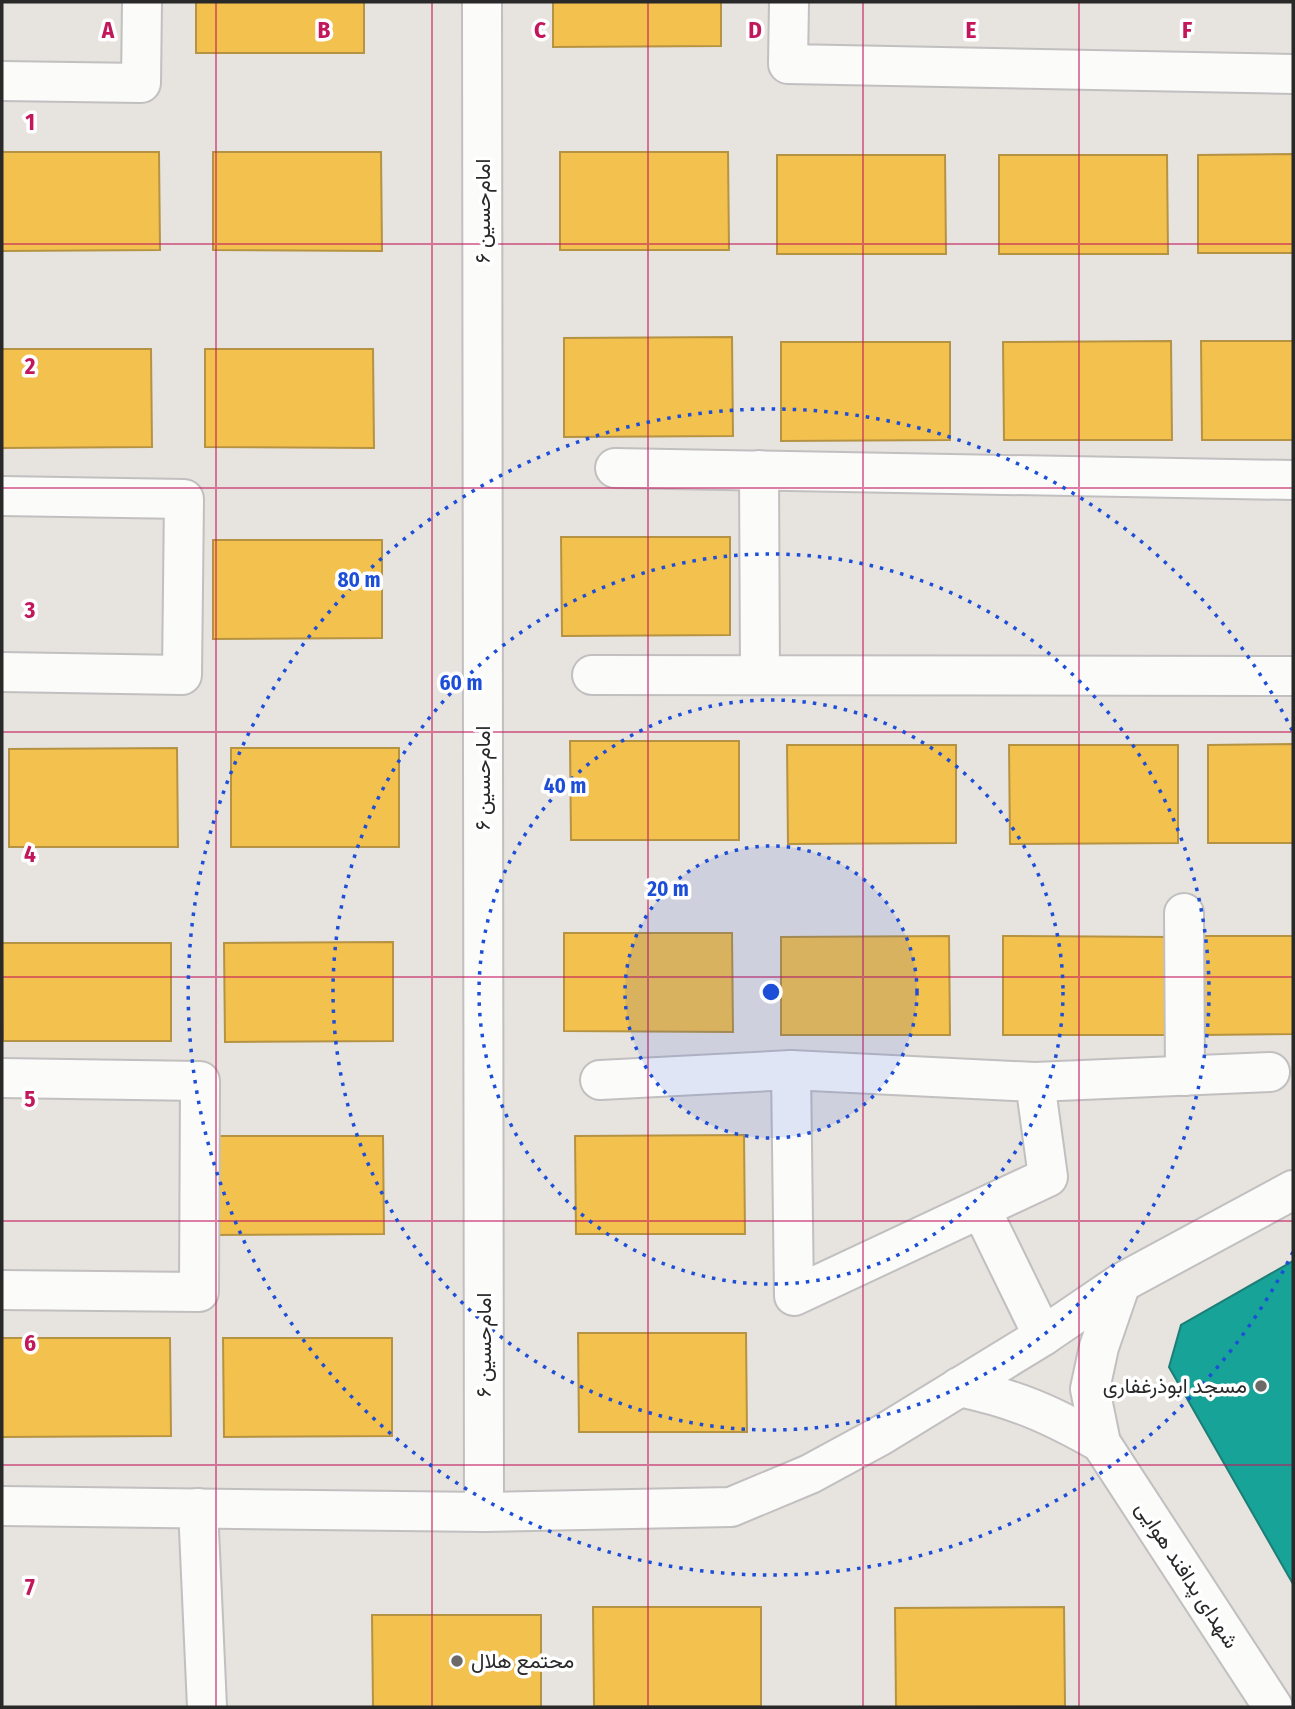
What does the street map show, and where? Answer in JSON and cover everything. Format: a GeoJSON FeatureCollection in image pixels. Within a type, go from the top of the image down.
{"type":"FeatureCollection","features":[{"type":"Feature","properties":{"kind":"street"},"geometry":{"type":"LineString","coordinates":[[2,81],[141,83],[142,2]]}},
{"type":"Feature","properties":{"kind":"street","name":"امام‌حسین ۶"},"geometry":{"type":"LineString","coordinates":[[482,2],[484,1511]]}},
{"type":"Feature","properties":{"kind":"street"},"geometry":{"type":"LineString","coordinates":[[789,2],[788,64],[1293,74]]}},
{"type":"Feature","properties":{"kind":"street"},"geometry":{"type":"LineString","coordinates":[[615,468],[1293,480]]}},
{"type":"Feature","properties":{"kind":"street"},"geometry":{"type":"LineString","coordinates":[[759,470],[760,676]]}},
{"type":"Feature","properties":{"kind":"street"},"geometry":{"type":"LineString","coordinates":[[2,496],[184,499],[181,675],[2,672]]}},
{"type":"Feature","properties":{"kind":"street"},"geometry":{"type":"LineString","coordinates":[[592,675],[1293,676]]}},
{"type":"Feature","properties":{"kind":"street"},"geometry":{"type":"LineString","coordinates":[[1184,913],[1185,1076]]}},
{"type":"Feature","properties":{"kind":"street"},"geometry":{"type":"LineString","coordinates":[[600,1080],[791,1070],[1035,1082],[1270,1072]]}},
{"type":"Feature","properties":{"kind":"street"},"geometry":{"type":"LineString","coordinates":[[791,1070],[794,1297],[1048,1177],[1035,1082]]}},
{"type":"Feature","properties":{"kind":"street"},"geometry":{"type":"LineString","coordinates":[[2,1078],[200,1081],[200,1094],[199,1292],[2,1290]]}},
{"type":"Feature","properties":{"kind":"street"},"geometry":{"type":"LineString","coordinates":[[2,1506],[484,1511],[731,1507],[810,1474],[880,1436],[1043,1336],[1121,1283],[1293,1190]]}},
{"type":"Feature","properties":{"kind":"street"},"geometry":{"type":"LineString","coordinates":[[981,1209],[1043,1336]]}},
{"type":"Feature","properties":{"kind":"street"},"geometry":{"type":"LineString","coordinates":[[1101,1443],[1090,1389],[1098,1346],[1121,1283]]}},
{"type":"Feature","properties":{"kind":"street"},"geometry":{"type":"LineString","coordinates":[[959,1387],[1010,1398],[1051,1414],[1101,1443]]}},
{"type":"Feature","properties":{"kind":"street","name":"شهدای پدافند هوایی"},"geometry":{"type":"LineString","coordinates":[[1101,1443],[1273,1707]]}},
{"type":"Feature","properties":{"kind":"street"},"geometry":{"type":"LineString","coordinates":[[198,1508],[206,1707]]}},
{"type":"Feature","properties":{"kind":"building: Homes"},"geometry":{"type":"Polygon","coordinates":[[[196,2],[364,2],[364,53],[196,53],[196,2]]]}},
{"type":"Feature","properties":{"kind":"building: Homes"},"geometry":{"type":"Polygon","coordinates":[[[553,2],[721,2],[721,46],[553,47],[553,2]]]}},
{"type":"Feature","properties":{"kind":"building: Homes"},"geometry":{"type":"Polygon","coordinates":[[[2,152],[159,152],[160,250],[2,251],[2,152]]]}},
{"type":"Feature","properties":{"kind":"building: Homes"},"geometry":{"type":"Polygon","coordinates":[[[213,152],[381,152],[382,251],[213,250],[213,152]]]}},
{"type":"Feature","properties":{"kind":"building: Homes"},"geometry":{"type":"Polygon","coordinates":[[[560,152],[728,152],[729,250],[560,250],[560,152]]]}},
{"type":"Feature","properties":{"kind":"building: Homes"},"geometry":{"type":"Polygon","coordinates":[[[1293,154],[1293,253],[1198,253],[1198,155],[1293,154]]]}},
{"type":"Feature","properties":{"kind":"building: Homes"},"geometry":{"type":"Polygon","coordinates":[[[777,155],[945,155],[946,254],[777,254],[777,155]]]}},
{"type":"Feature","properties":{"kind":"building: Homes"},"geometry":{"type":"Polygon","coordinates":[[[999,155],[1167,155],[1168,254],[999,254],[999,155]]]}},
{"type":"Feature","properties":{"kind":"building: Homes"},"geometry":{"type":"Polygon","coordinates":[[[732,337],[733,436],[564,437],[564,338],[732,337]]]}},
{"type":"Feature","properties":{"kind":"building: Homes"},"geometry":{"type":"Polygon","coordinates":[[[1171,341],[1172,440],[1004,440],[1003,342],[1171,341]]]}},
{"type":"Feature","properties":{"kind":"building: Homes"},"geometry":{"type":"Polygon","coordinates":[[[1201,341],[1293,341],[1293,440],[1202,440],[1201,341]]]}},
{"type":"Feature","properties":{"kind":"building: Homes"},"geometry":{"type":"Polygon","coordinates":[[[781,342],[950,342],[950,440],[781,441],[781,342]]]}},
{"type":"Feature","properties":{"kind":"building: Homes"},"geometry":{"type":"Polygon","coordinates":[[[2,349],[151,349],[152,447],[2,448],[2,349]]]}},
{"type":"Feature","properties":{"kind":"building: Homes"},"geometry":{"type":"Polygon","coordinates":[[[205,349],[373,349],[374,448],[205,447],[205,349]]]}},
{"type":"Feature","properties":{"kind":"building: Homes"},"geometry":{"type":"Polygon","coordinates":[[[561,537],[730,537],[730,635],[562,636],[561,537]]]}},
{"type":"Feature","properties":{"kind":"building: Homes"},"geometry":{"type":"Polygon","coordinates":[[[213,540],[382,540],[382,638],[213,639],[213,540]]]}},
{"type":"Feature","properties":{"kind":"building: Homes"},"geometry":{"type":"Polygon","coordinates":[[[570,741],[739,741],[739,840],[571,840],[570,741]]]}},
{"type":"Feature","properties":{"kind":"building: Homes"},"geometry":{"type":"Polygon","coordinates":[[[1293,744],[1293,843],[1208,843],[1208,745],[1293,744]]]}},
{"type":"Feature","properties":{"kind":"building: Homes"},"geometry":{"type":"Polygon","coordinates":[[[787,745],[956,745],[956,843],[788,844],[787,745]]]}},
{"type":"Feature","properties":{"kind":"building: Homes"},"geometry":{"type":"Polygon","coordinates":[[[1009,745],[1178,745],[1178,843],[1010,844],[1009,745]]]}},
{"type":"Feature","properties":{"kind":"building: Homes"},"geometry":{"type":"Polygon","coordinates":[[[177,748],[178,847],[9,847],[9,749],[177,748]]]}},
{"type":"Feature","properties":{"kind":"building: Homes"},"geometry":{"type":"Polygon","coordinates":[[[231,748],[399,748],[399,847],[231,847],[231,748]]]}},
{"type":"Feature","properties":{"kind":"building: Homes"},"geometry":{"type":"Polygon","coordinates":[[[564,933],[732,933],[733,1032],[564,1031],[564,933]]]}},
{"type":"Feature","properties":{"kind":"building: Homes"},"geometry":{"type":"Polygon","coordinates":[[[949,936],[950,1035],[781,1035],[781,937],[949,936]]]}},
{"type":"Feature","properties":{"kind":"building: Homes"},"geometry":{"type":"Polygon","coordinates":[[[1003,936],[1171,937],[1172,1035],[1003,1035],[1003,936]]]}},
{"type":"Feature","properties":{"kind":"building: Homes"},"geometry":{"type":"Polygon","coordinates":[[[1201,936],[1293,936],[1293,1034],[1202,1035],[1201,936]]]}},
{"type":"Feature","properties":{"kind":"building: Homes"},"geometry":{"type":"Polygon","coordinates":[[[393,942],[393,1041],[225,1042],[224,943],[393,942]]]}},
{"type":"Feature","properties":{"kind":"building: Homes"},"geometry":{"type":"Polygon","coordinates":[[[2,943],[171,943],[171,1041],[3,1041],[2,943]]]}},
{"type":"Feature","properties":{"kind":"building: Homes"},"geometry":{"type":"Polygon","coordinates":[[[744,1135],[745,1234],[576,1234],[575,1136],[744,1135]]]}},
{"type":"Feature","properties":{"kind":"building: Homes"},"geometry":{"type":"Polygon","coordinates":[[[215,1136],[383,1136],[384,1234],[216,1235],[215,1136]]]}},
{"type":"Feature","properties":{"kind":"building: Homes"},"geometry":{"type":"Polygon","coordinates":[[[578,1333],[746,1333],[747,1432],[579,1432],[578,1333]]]}},
{"type":"Feature","properties":{"kind":"building: Homes"},"geometry":{"type":"Polygon","coordinates":[[[2,1338],[170,1338],[171,1436],[2,1437],[2,1338]]]}},
{"type":"Feature","properties":{"kind":"building: Homes"},"geometry":{"type":"Polygon","coordinates":[[[223,1338],[392,1338],[392,1436],[224,1437],[223,1338]]]}},
{"type":"Feature","properties":{"kind":"building: Homes"},"geometry":{"type":"Polygon","coordinates":[[[593,1607],[761,1607],[761,1706],[594,1706],[593,1607]]]}},
{"type":"Feature","properties":{"kind":"building: Homes"},"geometry":{"type":"Polygon","coordinates":[[[1064,1607],[1065,1706],[896,1707],[895,1608],[1064,1607]]]}},
{"type":"Feature","properties":{"kind":"building: Homes","name":"محتمع هلال"},"geometry":{"type":"Polygon","coordinates":[[[372,1615],[541,1615],[541,1707],[373,1707],[372,1615]]]}},
{"type":"Feature","properties":{"kind":"building: Public"},"geometry":{"type":"Polygon","coordinates":[[[1293,1261],[1293,1584],[1169,1367],[1181,1325],[1293,1261]]]}},
{"type":"Feature","properties":{"kind":"place","name":"مسجد ابوذرغفاری"},"geometry":{"type":"Point","coordinates":[1261,1386]}},
{"type":"Feature","properties":{"kind":"place","name":"محتمع هلال"},"geometry":{"type":"Point","coordinates":[457,1661]}}]}
